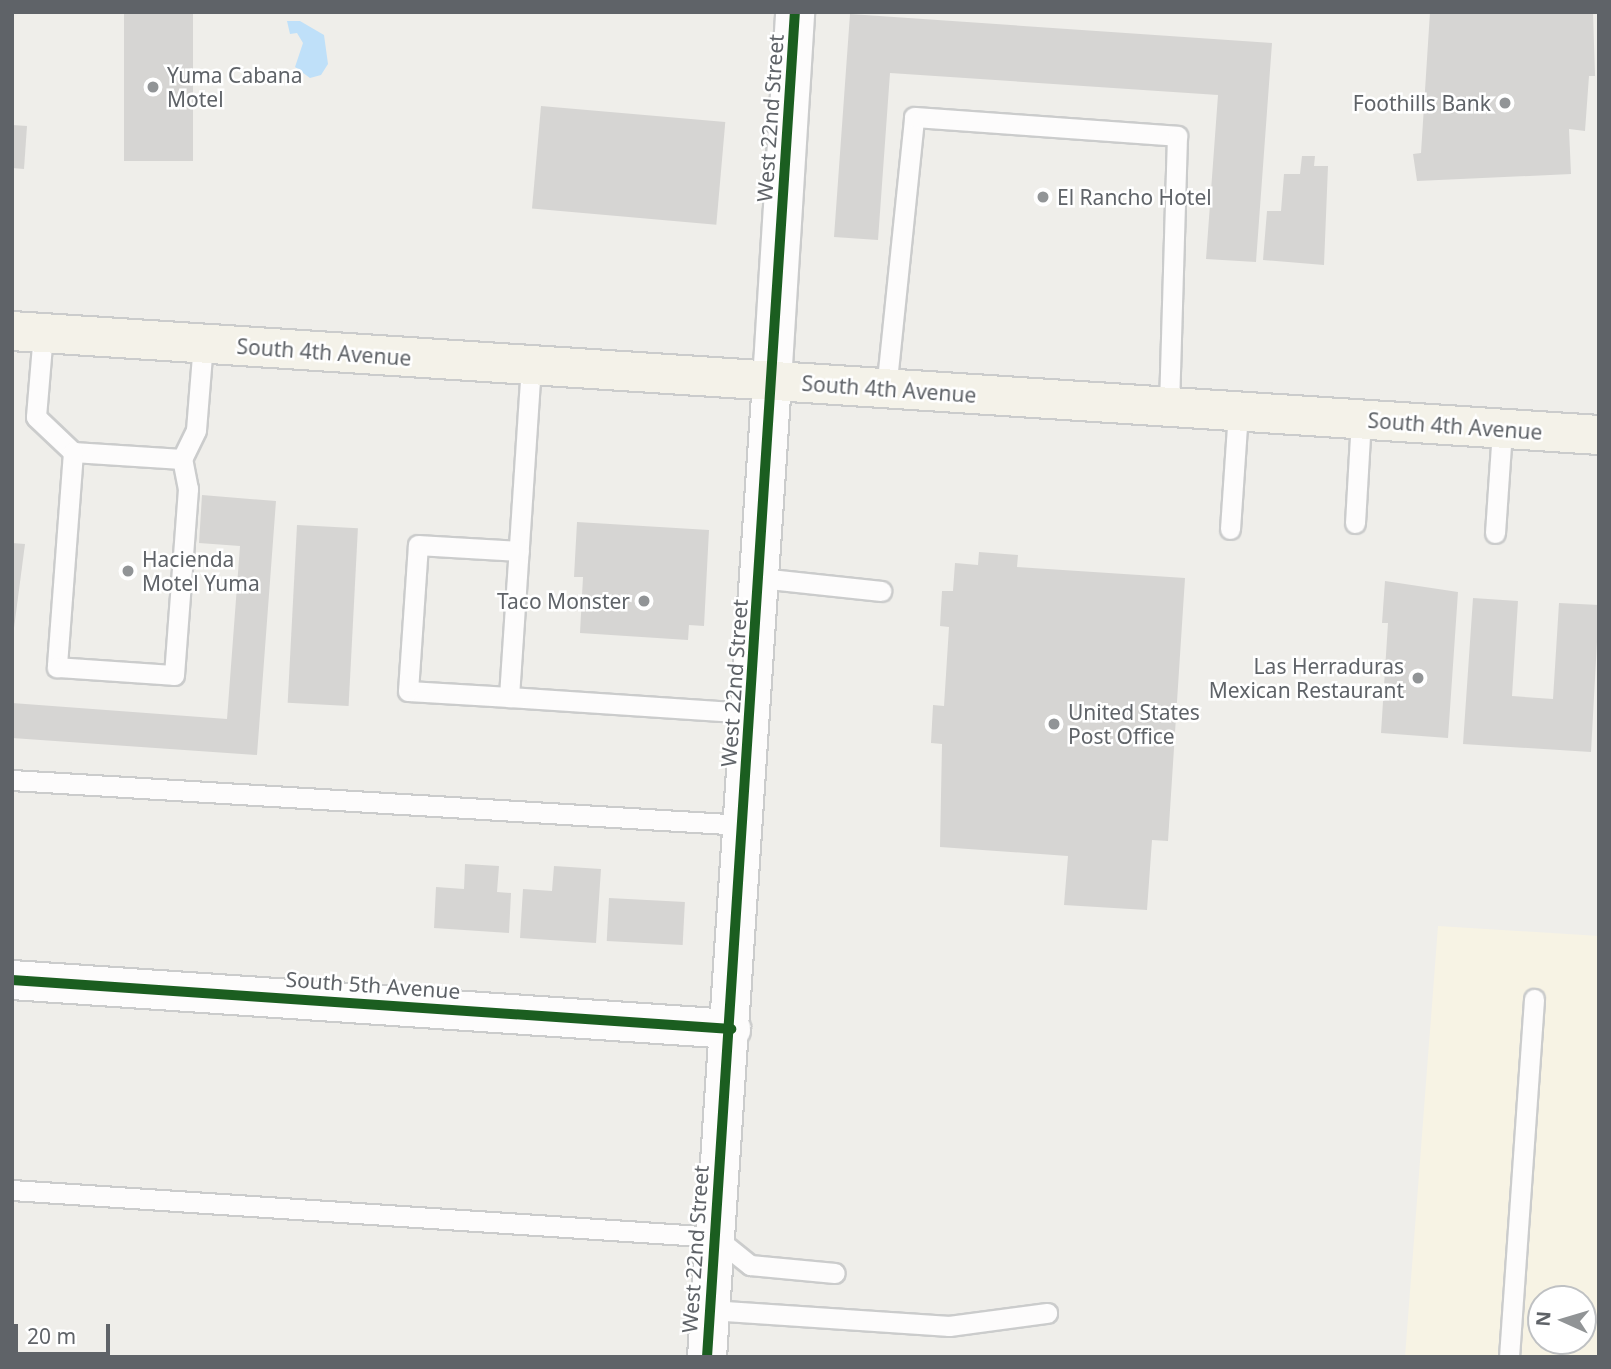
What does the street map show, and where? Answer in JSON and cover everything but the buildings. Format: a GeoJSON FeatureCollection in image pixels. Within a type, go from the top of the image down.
{"type":"FeatureCollection","features":[{"type":"Feature","properties":{"kind":"main road","name":"South 4th Avenue"},"geometry":{"type":"LineString","coordinates":[[27,332],[1599,435]]}},
{"type":"Feature","properties":{"kind":"street","name":"West 22nd Street"},"geometry":{"type":"LineString","coordinates":[[706,1357],[731,1029],[796,12]]}},
{"type":"Feature","properties":{"kind":"street","name":"South 5th Avenue"},"geometry":{"type":"LineString","coordinates":[[12,980],[731,1029]]}},
{"type":"Feature","properties":{"kind":"lane"},"geometry":{"type":"LineString","coordinates":[[886,390],[914,117],[1177,136],[1169,407]]}},
{"type":"Feature","properties":{"kind":"lane"},"geometry":{"type":"LineString","coordinates":[[27,332],[36,417],[73,452],[182,459]]}},
{"type":"Feature","properties":{"kind":"lane"},"geometry":{"type":"LineString","coordinates":[[73,452],[57,667],[174,675],[188,489],[182,459],[196,430],[203,343]]}},
{"type":"Feature","properties":{"kind":"lane"},"geometry":{"type":"LineString","coordinates":[[509,697],[531,365]]}},
{"type":"Feature","properties":{"kind":"lane"},"geometry":{"type":"LineString","coordinates":[[1230,529],[1238,411]]}},
{"type":"Feature","properties":{"kind":"lane"},"geometry":{"type":"LineString","coordinates":[[1356,523],[1361,419]]}},
{"type":"Feature","properties":{"kind":"lane"},"geometry":{"type":"LineString","coordinates":[[1495,533],[1502,429]]}},
{"type":"Feature","properties":{"kind":"lane"},"geometry":{"type":"LineString","coordinates":[[519,551],[418,545],[408,691],[751,713]]}},
{"type":"Feature","properties":{"kind":"lane"},"geometry":{"type":"LineString","coordinates":[[760,578],[881,591]]}},
{"type":"Feature","properties":{"kind":"lane"},"geometry":{"type":"LineString","coordinates":[[12,780],[744,825]]}},
{"type":"Feature","properties":{"kind":"lane"},"geometry":{"type":"LineString","coordinates":[[1508,1357],[1534,999]]}},
{"type":"Feature","properties":{"kind":"lane"},"geometry":{"type":"LineString","coordinates":[[12,1190],[715,1237],[750,1265],[835,1273]]}},
{"type":"Feature","properties":{"kind":"lane"},"geometry":{"type":"LineString","coordinates":[[710,1310],[947,1326],[1047,1313]]}},
{"type":"Feature","properties":{"kind":"shaded area"},"geometry":{"type":"Polygon","coordinates":[[[1438,926],[1599,936],[1599,1357],[1405,1357],[1438,926]]]}},
{"type":"Feature","properties":{"kind":"water"},"geometry":{"type":"Polygon","coordinates":[[[287,21],[300,21],[324,35],[328,64],[321,75],[310,78],[295,67],[303,43],[297,33],[290,34],[287,21]]]}},
{"type":"Feature","properties":{"kind":"cycle path"},"geometry":{"type":"LineString","coordinates":[[707,1357],[795,12]]}},
{"type":"Feature","properties":{"kind":"cycle path"},"geometry":{"type":"LineString","coordinates":[[12,980],[731,1029]]}},
{"type":"Feature","properties":{"kind":"place","name":"Yuma Cabana Motel"},"geometry":{"type":"Point","coordinates":[153,87]}},
{"type":"Feature","properties":{"kind":"place","name":"Foothills Bank"},"geometry":{"type":"Point","coordinates":[1505,103]}},
{"type":"Feature","properties":{"kind":"place","name":"El Rancho Hotel"},"geometry":{"type":"Point","coordinates":[1043,197]}},
{"type":"Feature","properties":{"kind":"place","name":"Hacienda Motel Yuma"},"geometry":{"type":"Point","coordinates":[128,571]}},
{"type":"Feature","properties":{"kind":"place","name":"Taco Monster"},"geometry":{"type":"Point","coordinates":[644,601]}},
{"type":"Feature","properties":{"kind":"place","name":"Las Herraduras Mexican Restaurant"},"geometry":{"type":"Point","coordinates":[1418,678]}},
{"type":"Feature","properties":{"kind":"place","name":"United States Post Office"},"geometry":{"type":"Point","coordinates":[1054,724]}}]}
